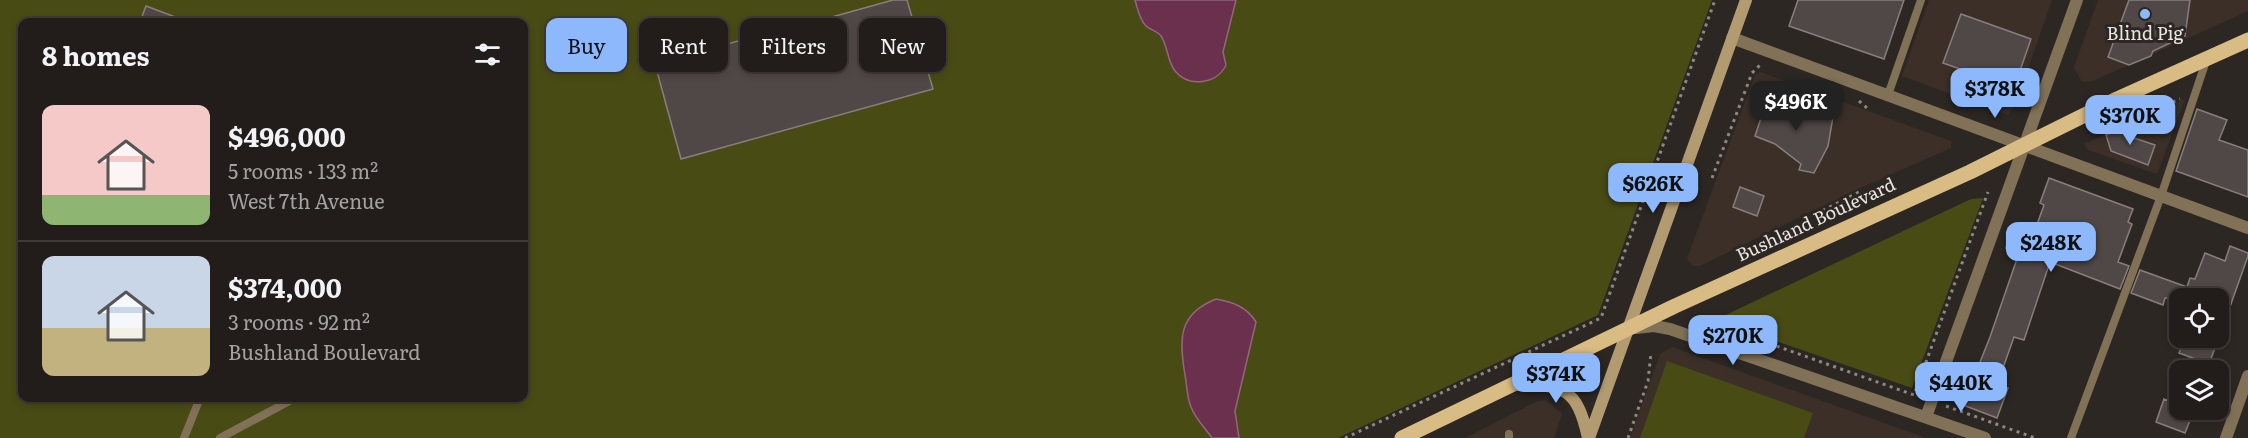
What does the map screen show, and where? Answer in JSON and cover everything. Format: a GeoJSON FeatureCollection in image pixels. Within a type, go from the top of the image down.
{"type":"FeatureCollection","features":[{"type":"Feature","properties":{"kind":"main road"},"geometry":{"type":"LineString","coordinates":[[1589,438],[1746,0]]}},
{"type":"Feature","properties":{"kind":"main road","name":"Bushland Boulevard"},"geometry":{"type":"LineString","coordinates":[[1402,438],[1628,329],[2023,146],[2207,57],[2248,40]]}},
{"type":"Feature","properties":{"kind":"main road"},"geometry":{"type":"LineString","coordinates":[[1512,385],[1539,384],[1568,392],[1583,412],[1589,438]]}},
{"type":"Feature","properties":{"kind":"street"},"geometry":{"type":"LineString","coordinates":[[1926,417],[2077,0]]}},
{"type":"Feature","properties":{"kind":"street"},"geometry":{"type":"LineString","coordinates":[[1732,38],[2248,228]]}},
{"type":"Feature","properties":{"kind":"street"},"geometry":{"type":"LineString","coordinates":[[1628,329],[1653,326],[1670,329],[1985,438]]}},
{"type":"Feature","properties":{"kind":"street"},"geometry":{"type":"LineString","coordinates":[[2226,438],[2248,376]]}},
{"type":"Feature","properties":{"kind":"lane"},"geometry":{"type":"LineString","coordinates":[[1888,95],[1921,0]]}},
{"type":"Feature","properties":{"kind":"lane"},"geometry":{"type":"LineString","coordinates":[[2072,438],[2161,196],[2207,57]]}},
{"type":"Feature","properties":{"kind":"lane"},"geometry":{"type":"LineString","coordinates":[[184,438],[198,402]]}},
{"type":"Feature","properties":{"kind":"lane"},"geometry":{"type":"LineString","coordinates":[[220,438],[288,402]]}},
{"type":"Feature","properties":{"kind":"path"},"geometry":{"type":"LineString","coordinates":[[1344,438],[1600,318],[1715,0]]}},
{"type":"Feature","properties":{"kind":"path"},"geometry":{"type":"LineString","coordinates":[[1712,178],[1752,73],[1759,65]]}},
{"type":"Feature","properties":{"kind":"path"},"geometry":{"type":"LineString","coordinates":[[2145,114],[2195,93]]}},
{"type":"Feature","properties":{"kind":"path"},"geometry":{"type":"LineString","coordinates":[[1816,214],[1861,191]]}},
{"type":"Feature","properties":{"kind":"path"},"geometry":{"type":"LineString","coordinates":[[1706,321],[1914,395],[1988,192]]}},
{"type":"Feature","properties":{"kind":"path"},"geometry":{"type":"LineString","coordinates":[[1628,438],[1648,381],[1651,353]]}},
{"type":"Feature","properties":{"kind":"shaded area"},"geometry":{"type":"Polygon","coordinates":[[[0,0],[1712,0],[1598,315],[1338,438],[0,438],[0,0]]]}},
{"type":"Feature","properties":{"kind":"shaded area"},"geometry":{"type":"Polygon","coordinates":[[[1135,0],[1236,0],[1223,52],[1226,65],[1222,71],[1210,80],[1202,82],[1188,80],[1181,76],[1172,67],[1161,36],[1142,21],[1135,0]]]}},
{"type":"Feature","properties":{"kind":"shaded area"},"geometry":{"type":"Polygon","coordinates":[[[1929,0],[2052,0],[2015,106],[2008,115],[1902,76],[1929,0]]]}},
{"type":"Feature","properties":{"kind":"shaded area"},"geometry":{"type":"Polygon","coordinates":[[[2098,0],[2248,0],[2248,11],[2093,81],[2082,82],[2074,67],[2098,0]]]}},
{"type":"Feature","properties":{"kind":"shaded area"},"geometry":{"type":"Polygon","coordinates":[[[1760,72],[1951,141],[1951,148],[1851,192],[1700,266],[1693,266],[1687,259],[1689,253],[1755,75],[1760,72]]]}},
{"type":"Feature","properties":{"kind":"shaded area"},"geometry":{"type":"Polygon","coordinates":[[[2185,99],[2157,174],[2088,150],[2084,144],[2185,99]]]}},
{"type":"Feature","properties":{"kind":"shaded area"},"geometry":{"type":"Polygon","coordinates":[[[1983,198],[1912,388],[1715,320],[1971,199],[1983,198]]]}},
{"type":"Feature","properties":{"kind":"shaded area"},"geometry":{"type":"Polygon","coordinates":[[[1216,299],[1239,306],[1256,322],[1235,411],[1239,438],[1212,438],[1195,415],[1188,396],[1182,350],[1184,329],[1194,312],[1216,299]]]}},
{"type":"Feature","properties":{"kind":"shaded area"},"geometry":{"type":"Polygon","coordinates":[[[1672,347],[1926,438],[1630,438],[1660,354],[1672,347]]]}},
{"type":"Feature","properties":{"kind":"shaded area"},"geometry":{"type":"Polygon","coordinates":[[[1667,361],[1813,413],[1804,438],[1640,438],[1667,361]]]}},
{"type":"Feature","properties":{"kind":"shaded area"},"geometry":{"type":"Polygon","coordinates":[[[1546,400],[1562,414],[1554,438],[1465,438],[1538,401],[1546,400]]]}},
{"type":"Feature","properties":{"kind":"building"},"geometry":{"type":"Polygon","coordinates":[[[893,0],[907,0],[912,18],[859,18],[859,72],[928,72],[933,89],[681,159],[657,72],[728,72],[728,44],[740,40],[740,72],[847,72],[847,18],[828,18],[893,0]]]}},
{"type":"Feature","properties":{"kind":"building"},"geometry":{"type":"Polygon","coordinates":[[[1798,0],[1904,0],[1884,59],[1789,26],[1798,0]]]}},
{"type":"Feature","properties":{"kind":"building"},"geometry":{"type":"Polygon","coordinates":[[[2129,0],[2190,0],[2185,36],[2153,51],[2151,56],[2129,65],[2108,57],[2129,0]]]}},
{"type":"Feature","properties":{"kind":"building"},"geometry":{"type":"Polygon","coordinates":[[[146,6],[178,18],[142,18],[146,6]]]}},
{"type":"Feature","properties":{"kind":"building"},"geometry":{"type":"Polygon","coordinates":[[[1961,14],[2031,39],[2014,88],[1943,63],[1961,14]]]}},
{"type":"Feature","properties":{"kind":"building"},"geometry":{"type":"Polygon","coordinates":[[[1768,97],[1833,117],[1828,146],[1814,173],[1799,170],[1801,164],[1775,144],[1755,136],[1768,97]]]}},
{"type":"Feature","properties":{"kind":"building"},"geometry":{"type":"Polygon","coordinates":[[[2197,109],[2227,120],[2219,140],[2248,150],[2248,197],[2176,171],[2197,109]]]}},
{"type":"Feature","properties":{"kind":"building"},"geometry":{"type":"Polygon","coordinates":[[[2126,126],[2131,137],[2155,145],[2148,165],[2111,151],[2106,135],[2126,126]]]}},
{"type":"Feature","properties":{"kind":"building"},"geometry":{"type":"Polygon","coordinates":[[[2049,178],[2133,209],[2128,222],[2132,224],[2118,262],[2129,266],[2120,289],[2050,262],[2024,340],[2014,337],[1997,385],[2008,388],[1997,418],[1963,405],[1990,337],[2019,253],[2006,248],[2011,234],[2031,241],[2044,205],[2040,203],[2049,178]]]}},
{"type":"Feature","properties":{"kind":"building"},"geometry":{"type":"Polygon","coordinates":[[[1740,187],[1764,196],[1757,216],[1733,207],[1740,187]]]}},
{"type":"Feature","properties":{"kind":"building"},"geometry":{"type":"Polygon","coordinates":[[[2230,246],[2248,253],[2229,310],[2229,288],[2169,288],[2169,298],[2165,298],[2163,305],[2131,293],[2140,270],[2187,287],[2190,278],[2195,279],[2205,253],[2225,261],[2230,246]]]}},
{"type":"Feature","properties":{"kind":"building"},"geometry":{"type":"Polygon","coordinates":[[[2181,348],[2215,348],[2210,360],[2198,360],[2179,353],[2181,348]]]}},
{"type":"Feature","properties":{"kind":"building"},"geometry":{"type":"Polygon","coordinates":[[[2164,399],[2169,401],[2169,420],[2190,420],[2185,433],[2156,422],[2164,399]]]}},
{"type":"Feature","properties":{"kind":"place","name":"Blind Pig"},"geometry":{"type":"Point","coordinates":[2145,14]}}]}
